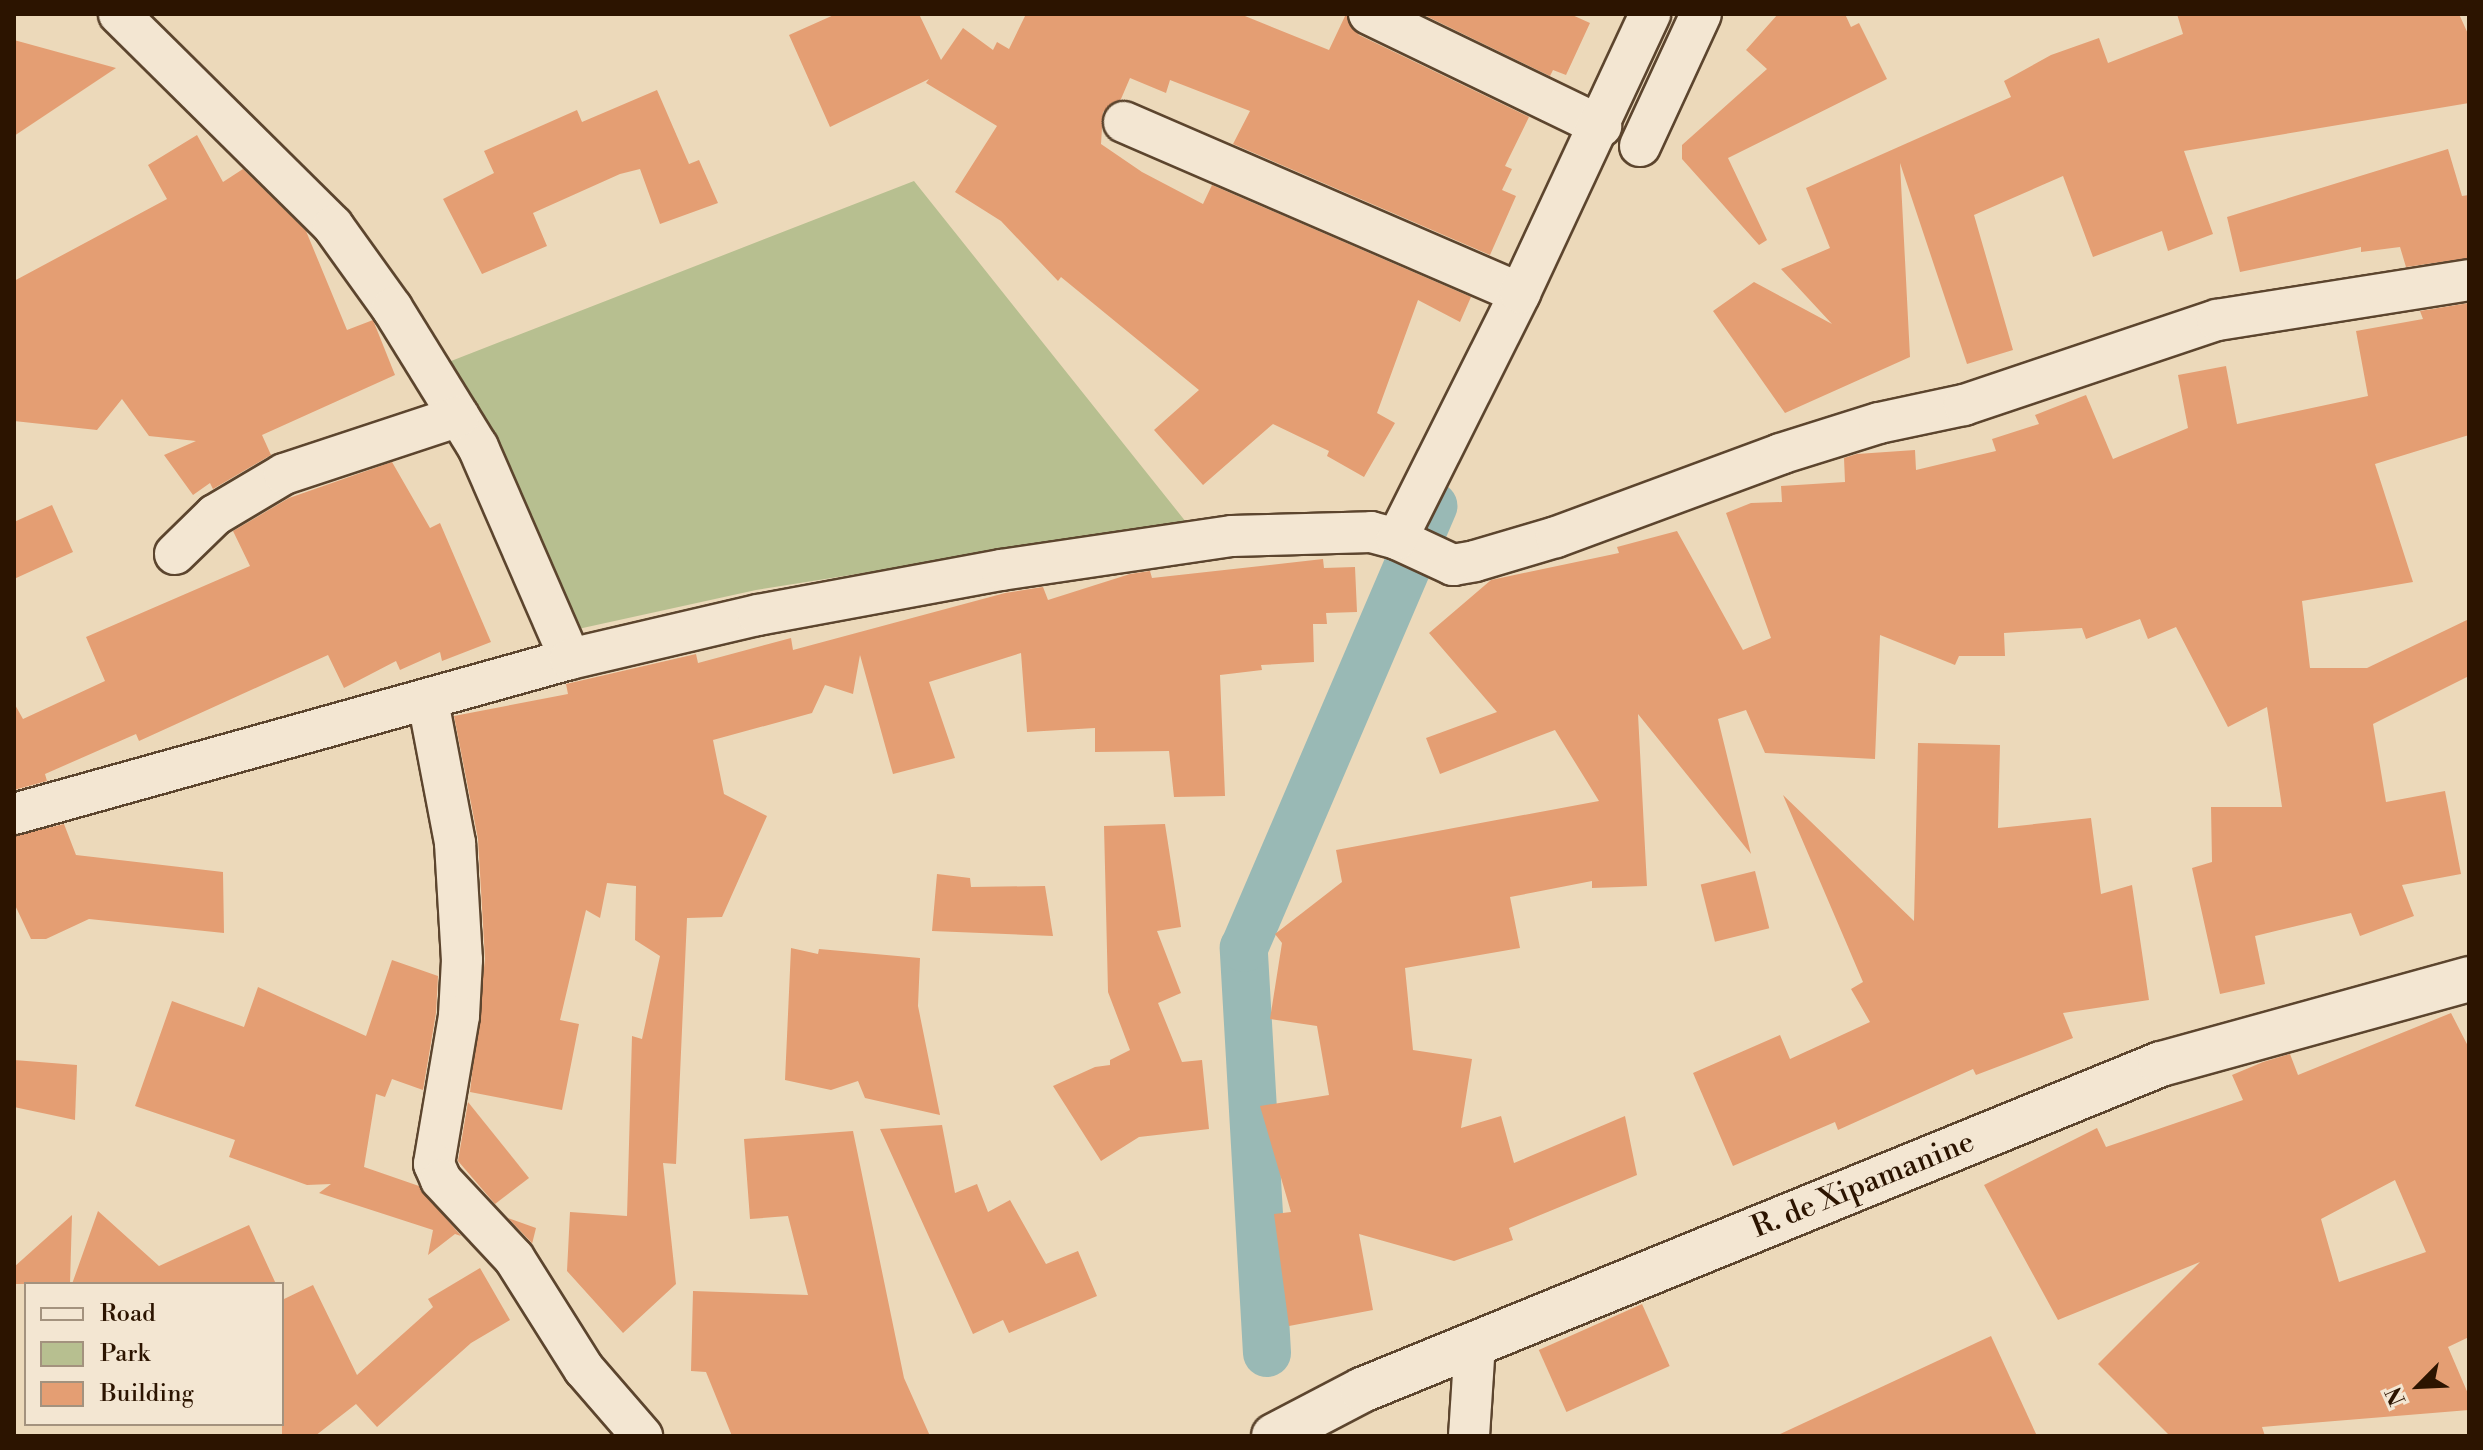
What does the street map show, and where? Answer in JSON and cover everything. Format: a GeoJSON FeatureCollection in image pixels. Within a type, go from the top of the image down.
{"type":"FeatureCollection","features":[{"type":"Feature","properties":{"kind":"street"},"geometry":{"type":"LineString","coordinates":[[119,14],[333,226],[392,308],[478,447],[570,659]]}},
{"type":"Feature","properties":{"kind":"street"},"geometry":{"type":"LineString","coordinates":[[1369,14],[1601,126]]}},
{"type":"Feature","properties":{"kind":"street"},"geometry":{"type":"LineString","coordinates":[[1397,539],[1601,126],[1650,14]]}},
{"type":"Feature","properties":{"kind":"street"},"geometry":{"type":"LineString","coordinates":[[1640,146],[1701,14]]}},
{"type":"Feature","properties":{"kind":"street"},"geometry":{"type":"LineString","coordinates":[[1124,122],[1520,293]]}},
{"type":"Feature","properties":{"kind":"street"},"geometry":{"type":"LineString","coordinates":[[14,814],[570,659],[758,615],[1001,570],[1232,536],[1371,532],[1397,539],[1453,565],[1556,537],[1780,454],[1879,423],[1964,405],[2217,320],[2469,280]]}},
{"type":"Feature","properties":{"kind":"street"},"geometry":{"type":"LineString","coordinates":[[175,554],[215,515],[284,474],[459,416]]}},
{"type":"Feature","properties":{"kind":"street"},"geometry":{"type":"LineString","coordinates":[[428,701],[455,843],[462,960],[459,1016],[434,1164],[441,1180],[514,1258],[584,1369],[642,1436]]}},
{"type":"Feature","properties":{"kind":"street","name":"R. de Xipamanine"},"geometry":{"type":"LineString","coordinates":[[1274,1436],[1362,1390],[2161,1064],[2469,979]]}},
{"type":"Feature","properties":{"kind":"street"},"geometry":{"type":"LineString","coordinates":[[1469,1436],[1475,1343]]}},
{"type":"Feature","properties":{"kind":"green space"},"geometry":{"type":"Polygon","coordinates":[[[914,181],[1186,522],[756,590],[537,638],[446,363],[914,181]]]}},
{"type":"Feature","properties":{"kind":"building"},"geometry":{"type":"Polygon","coordinates":[[[836,14],[919,14],[941,60],[963,28],[993,50],[997,42],[1009,49],[1026,14],[1240,14],[1329,50],[1346,14],[1359,35],[1529,117],[1505,166],[1512,169],[1502,190],[1516,196],[1490,255],[1233,144],[1250,111],[1170,80],[1166,93],[1130,78],[1121,99],[1103,112],[1101,144],[1142,172],[1203,204],[1212,185],[1471,297],[1460,322],[1418,300],[1377,413],[1395,423],[1364,477],[1327,456],[1329,451],[1273,424],[1203,485],[1154,430],[1199,390],[1061,277],[1058,281],[1001,221],[955,192],[997,126],[926,83],[929,79],[830,127],[789,35],[836,14]]]}},
{"type":"Feature","properties":{"kind":"building"},"geometry":{"type":"Polygon","coordinates":[[[1422,14],[1570,14],[1590,23],[1566,75],[1553,70],[1550,76],[1422,14]]]}},
{"type":"Feature","properties":{"kind":"building"},"geometry":{"type":"Polygon","coordinates":[[[1778,14],[1845,14],[1851,27],[1859,23],[1887,79],[1728,158],[1767,240],[1759,245],[1682,159],[1682,145],[1767,69],[1746,50],[1778,14]]]}},
{"type":"Feature","properties":{"kind":"building"},"geometry":{"type":"Polygon","coordinates":[[[2177,14],[2459,14],[2469,36],[2469,103],[2184,151],[2213,234],[2168,251],[2162,231],[2093,257],[2063,176],[1974,215],[2013,350],[1967,364],[1900,163],[1910,357],[1785,413],[1713,311],[1754,282],[1832,324],[1781,269],[1830,248],[1806,188],[2011,97],[2004,81],[2051,55],[2099,38],[2108,63],[2183,34],[2177,14]]]}},
{"type":"Feature","properties":{"kind":"building"},"geometry":{"type":"Polygon","coordinates":[[[14,40],[116,68],[14,136],[14,40]]]}},
{"type":"Feature","properties":{"kind":"building"},"geometry":{"type":"Polygon","coordinates":[[[657,90],[689,164],[699,160],[718,203],[660,224],[640,169],[620,174],[533,213],[547,246],[482,274],[443,199],[494,173],[484,151],[577,110],[582,122],[657,90]]]}},
{"type":"Feature","properties":{"kind":"building"},"geometry":{"type":"Polygon","coordinates":[[[197,135],[223,182],[243,169],[306,231],[347,330],[373,320],[395,375],[262,435],[271,455],[213,489],[210,483],[193,495],[164,455],[196,441],[149,436],[122,399],[97,430],[14,421],[14,281],[167,199],[148,165],[197,135]]]}},
{"type":"Feature","properties":{"kind":"building"},"geometry":{"type":"Polygon","coordinates":[[[2448,149],[2462,196],[2469,195],[2469,258],[2406,267],[2400,247],[2361,252],[2361,247],[2240,272],[2227,217],[2448,149]]]}},
{"type":"Feature","properties":{"kind":"building"},"geometry":{"type":"Polygon","coordinates":[[[2469,303],[2469,435],[2375,464],[2413,582],[2302,601],[2310,668],[2367,668],[2469,619],[2469,676],[2373,724],[2386,802],[2445,791],[2461,874],[2402,885],[2414,916],[2360,936],[2351,913],[2255,936],[2265,984],[2220,994],[2192,868],[2212,862],[2211,807],[2282,807],[2267,707],[2228,727],[2176,627],[2148,639],[2140,619],[2086,639],[2082,628],[2004,633],[2005,656],[1959,656],[1955,665],[1880,635],[1875,759],[1765,753],[1746,710],[1718,719],[1751,854],[1638,714],[1647,886],[1592,888],[1592,881],[1510,897],[1520,948],[1405,968],[1413,1050],[1472,1059],[1461,1128],[1501,1116],[1514,1163],[1625,1116],[1637,1175],[1509,1228],[1513,1240],[1454,1261],[1359,1234],[1373,1310],[1289,1326],[1274,1214],[1291,1212],[1260,1106],[1329,1095],[1317,1026],[1270,1019],[1282,943],[1275,934],[1342,882],[1336,850],[1599,801],[1555,730],[1440,774],[1426,738],[1497,712],[1429,633],[1491,580],[1619,553],[1617,547],[1677,531],[1743,650],[1771,638],[1726,513],[1751,503],[1782,502],[1781,486],[1845,482],[1844,458],[1857,454],[1915,450],[1916,470],[1996,451],[1992,439],[2039,424],[2035,415],[2086,395],[2113,459],[2188,428],[2178,375],[2226,366],[2237,424],[2368,396],[2356,331],[2423,319],[2420,311],[2469,303]]]}},
{"type":"Feature","properties":{"kind":"building"},"geometry":{"type":"Polygon","coordinates":[[[392,462],[430,528],[440,523],[491,642],[442,661],[440,652],[400,670],[396,661],[344,688],[328,655],[139,741],[136,734],[45,774],[47,781],[14,790],[14,703],[23,719],[105,681],[86,637],[250,566],[233,531],[289,498],[392,462]]]}},
{"type":"Feature","properties":{"kind":"building"},"geometry":{"type":"Polygon","coordinates":[[[52,505],[73,552],[14,579],[14,522],[52,505]]]}},
{"type":"Feature","properties":{"kind":"building"},"geometry":{"type":"Polygon","coordinates":[[[1323,559],[1324,568],[1355,567],[1357,612],[1326,613],[1327,624],[1313,624],[1314,662],[1261,665],[1262,670],[1220,675],[1225,796],[1174,797],[1169,751],[1095,752],[1095,728],[1027,732],[1021,653],[929,682],[955,758],[893,774],[860,655],[853,694],[825,685],[812,713],[713,740],[724,794],[767,816],[722,917],[687,918],[676,1164],[663,1163],[676,1284],[623,1333],[567,1271],[570,1212],[627,1216],[632,1036],[642,1039],[660,956],[635,940],[636,886],[607,883],[600,918],[586,910],[560,1020],[579,1024],[562,1110],[470,1092],[485,959],[478,839],[454,716],[568,694],[566,684],[696,654],[698,663],[791,638],[793,650],[1005,593],[1043,587],[1048,600],[1130,574],[1150,571],[1152,578],[1323,559]]]}},
{"type":"Feature","properties":{"kind":"building"},"geometry":{"type":"Polygon","coordinates":[[[1918,743],[2000,745],[1998,828],[2091,818],[2101,894],[2132,885],[2149,1000],[2063,1013],[2073,1038],[1976,1075],[1973,1069],[1838,1130],[1835,1122],[1733,1166],[1693,1073],[1780,1035],[1790,1059],[1870,1022],[1851,989],[1863,982],[1783,795],[1914,921],[1918,743]]]}},
{"type":"Feature","properties":{"kind":"building"},"geometry":{"type":"Polygon","coordinates":[[[64,824],[76,855],[223,872],[224,933],[89,919],[46,939],[31,939],[14,903],[14,836],[64,824]]]}},
{"type":"Feature","properties":{"kind":"building"},"geometry":{"type":"Polygon","coordinates":[[[1165,824],[1181,927],[1157,931],[1181,993],[1158,1003],[1182,1062],[1202,1060],[1209,1129],[1139,1137],[1101,1161],[1053,1086],[1095,1067],[1110,1065],[1110,1060],[1130,1050],[1108,992],[1104,826],[1165,824]]]}},
{"type":"Feature","properties":{"kind":"building"},"geometry":{"type":"Polygon","coordinates":[[[1755,871],[1769,928],[1715,942],[1701,885],[1755,871]]]}},
{"type":"Feature","properties":{"kind":"building"},"geometry":{"type":"Polygon","coordinates":[[[937,874],[970,878],[971,887],[1045,886],[1053,936],[932,931],[937,874]]]}},
{"type":"Feature","properties":{"kind":"building"},"geometry":{"type":"Polygon","coordinates":[[[791,948],[818,954],[819,949],[920,958],[918,1006],[940,1115],[865,1098],[858,1081],[831,1090],[785,1080],[791,948]]]}},
{"type":"Feature","properties":{"kind":"building"},"geometry":{"type":"Polygon","coordinates":[[[392,960],[438,976],[436,1013],[423,1090],[392,1079],[385,1097],[376,1094],[364,1167],[419,1186],[461,1236],[455,1234],[428,1255],[433,1230],[319,1193],[331,1184],[307,1185],[229,1157],[235,1140],[135,1106],[172,1001],[244,1027],[258,987],[366,1036],[392,960]]]}},
{"type":"Feature","properties":{"kind":"building"},"geometry":{"type":"Polygon","coordinates":[[[2451,1013],[2469,1048],[2469,1337],[2448,1347],[2469,1396],[2469,1410],[2262,1427],[2265,1436],[2170,1436],[2098,1364],[2200,1262],[2058,1320],[1984,1185],[2097,1128],[2106,1147],[2243,1100],[2232,1075],[2263,1062],[2290,1054],[2298,1075],[2451,1013]],[[2395,1180],[2321,1219],[2339,1282],[2426,1252],[2395,1180]]]}},
{"type":"Feature","properties":{"kind":"building"},"geometry":{"type":"Polygon","coordinates":[[[14,1060],[77,1065],[75,1120],[14,1107],[14,1060]]]}},
{"type":"Feature","properties":{"kind":"building"},"geometry":{"type":"Polygon","coordinates":[[[468,1102],[529,1178],[495,1204],[458,1161],[468,1102]]]}},
{"type":"Feature","properties":{"kind":"building"},"geometry":{"type":"Polygon","coordinates":[[[942,1125],[955,1193],[977,1184],[988,1212],[1010,1200],[1046,1264],[1078,1251],[1097,1296],[1009,1333],[1003,1320],[973,1334],[880,1129],[942,1125]]]}},
{"type":"Feature","properties":{"kind":"building"},"geometry":{"type":"Polygon","coordinates":[[[853,1131],[904,1378],[930,1436],[732,1436],[706,1372],[691,1371],[693,1291],[808,1295],[788,1216],[750,1219],[744,1139],[853,1131]]]}},
{"type":"Feature","properties":{"kind":"building"},"geometry":{"type":"Polygon","coordinates":[[[98,1211],[159,1266],[249,1225],[275,1282],[73,1282],[98,1211]]]}},
{"type":"Feature","properties":{"kind":"building"},"geometry":{"type":"Polygon","coordinates":[[[72,1215],[70,1282],[14,1284],[14,1267],[72,1215]]]}},
{"type":"Feature","properties":{"kind":"building"},"geometry":{"type":"Polygon","coordinates":[[[508,1218],[536,1228],[532,1244],[531,1242],[508,1218]]]}},
{"type":"Feature","properties":{"kind":"building"},"geometry":{"type":"Polygon","coordinates":[[[480,1268],[510,1320],[471,1343],[377,1427],[356,1404],[315,1436],[282,1436],[284,1299],[313,1285],[357,1375],[433,1307],[428,1299],[480,1268]]]}},
{"type":"Feature","properties":{"kind":"building"},"geometry":{"type":"Polygon","coordinates":[[[1642,1304],[1670,1366],[1566,1412],[1539,1350],[1642,1304]]]}},
{"type":"Feature","properties":{"kind":"building"},"geometry":{"type":"Polygon","coordinates":[[[1991,1336],[2037,1436],[1776,1436],[1991,1336]]]}},
{"type":"Feature","properties":{"kind":"waterway"},"geometry":{"type":"LineString","coordinates":[[1267,1353],[1244,948],[1433,506]]}}]}
